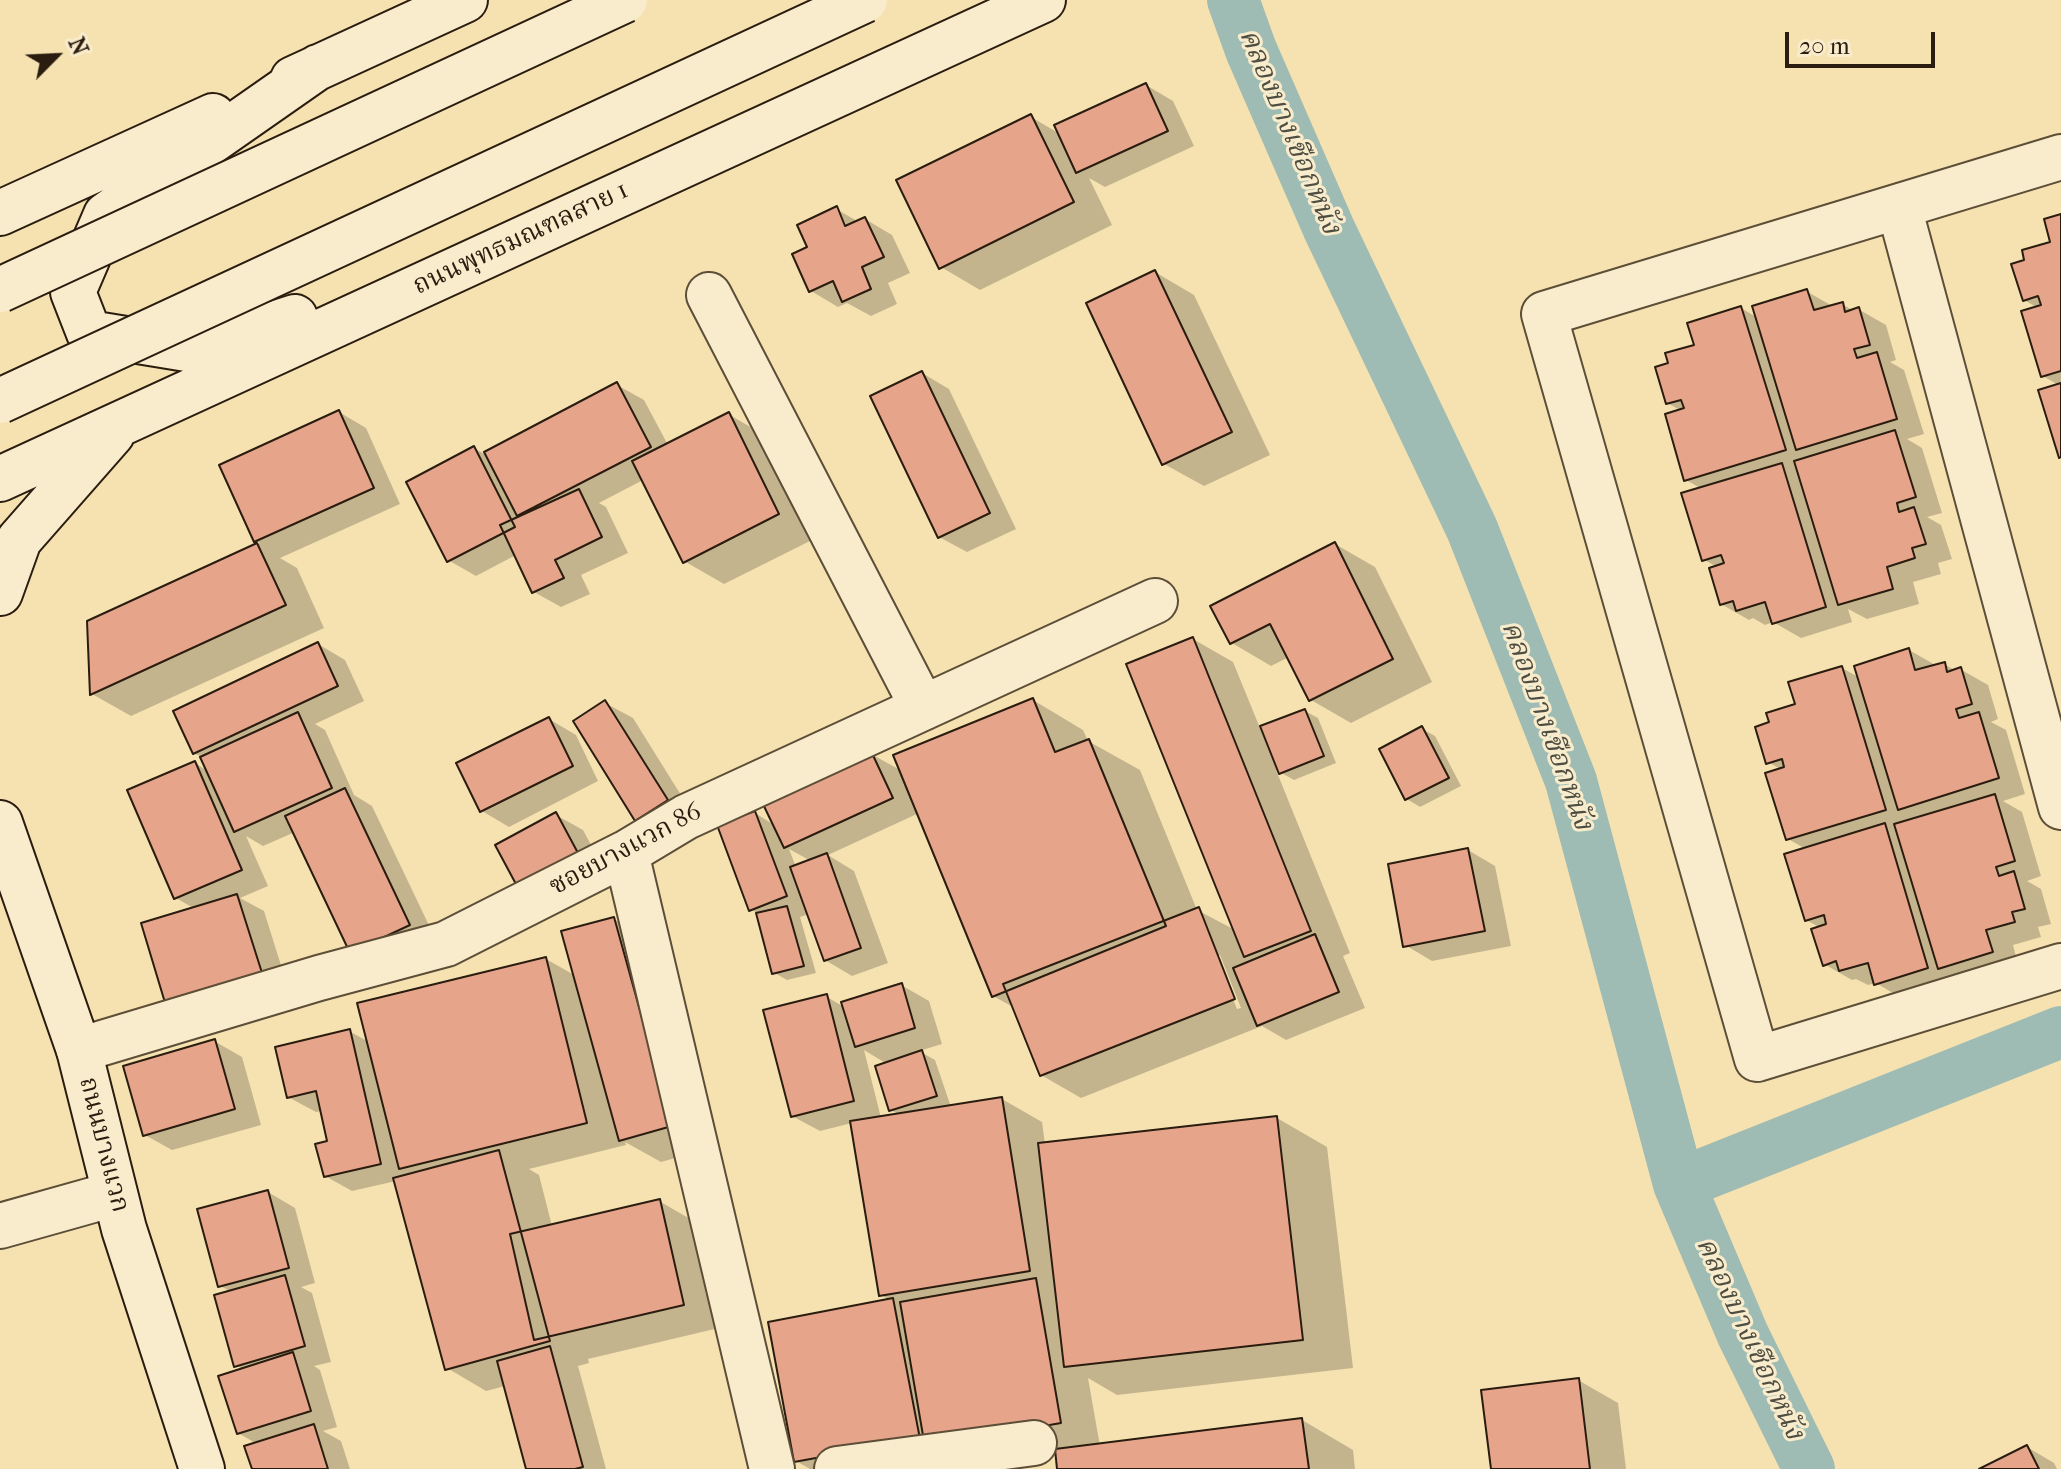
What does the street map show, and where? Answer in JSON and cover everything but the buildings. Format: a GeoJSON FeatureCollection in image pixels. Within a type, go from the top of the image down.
{"type":"FeatureCollection","features":[{"type":"Feature","properties":{"kind":"main road"},"geometry":{"type":"LineString","coordinates":[[0,213],[465,0]]}},
{"type":"Feature","properties":{"kind":"main road"},"geometry":{"type":"LineString","coordinates":[[0,290],[625,0]]}},
{"type":"Feature","properties":{"kind":"main road"},"geometry":{"type":"LineString","coordinates":[[0,401],[865,0]]}},
{"type":"Feature","properties":{"kind":"main road","name":"ถนนพุทธมณฑลสาย 1"},"geometry":{"type":"LineString","coordinates":[[0,479],[1031,5]]}},
{"type":"Feature","properties":{"kind":"main road"},"geometry":{"type":"LineString","coordinates":[[318,67],[106,215],[73,292],[89,333],[193,350],[502,248]]}},
{"type":"Feature","properties":{"kind":"main road"},"geometry":{"type":"LineString","coordinates":[[2061,157],[1544,314],[1757,1059],[2061,966]]}},
{"type":"Feature","properties":{"kind":"main road"},"geometry":{"type":"LineString","coordinates":[[0,179],[12,182],[68,182]]}},
{"type":"Feature","properties":{"kind":"main road"},"geometry":{"type":"LineString","coordinates":[[1899,207],[2061,807]]}},
{"type":"Feature","properties":{"kind":"main road"},"geometry":{"type":"LineString","coordinates":[[709,295],[923,708]]}},
{"type":"Feature","properties":{"kind":"main road"},"geometry":{"type":"LineString","coordinates":[[0,593],[19,540],[121,423]]}},
{"type":"Feature","properties":{"kind":"main road","name":"ซอยบางแวก 86"},"geometry":{"type":"LineString","coordinates":[[79,1050],[319,978],[446,944],[626,853],[686,817],[1155,601]]}},
{"type":"Feature","properties":{"kind":"main road","name":"ถนนบางแวก"},"geometry":{"type":"LineString","coordinates":[[0,823],[79,1050],[128,1244],[202,1469]]}},
{"type":"Feature","properties":{"kind":"main road"},"geometry":{"type":"LineString","coordinates":[[626,853],[772,1469]]}},
{"type":"Feature","properties":{"kind":"main road"},"geometry":{"type":"LineString","coordinates":[[0,1226],[114,1194]]}},
{"type":"Feature","properties":{"kind":"main road"},"geometry":{"type":"LineString","coordinates":[[837,1469],[1034,1443]]}},
{"type":"Feature","properties":{"kind":"waterway","name":"คลองบางเชือกหนัง"},"geometry":{"type":"LineString","coordinates":[[1233,0],[1251,50],[1329,229],[1472,529],[1571,781],[1679,1184],[1743,1335],[1809,1469]]}},
{"type":"Feature","properties":{"kind":"waterway"},"geometry":{"type":"LineString","coordinates":[[1679,1184],[2061,1032]]}}]}
